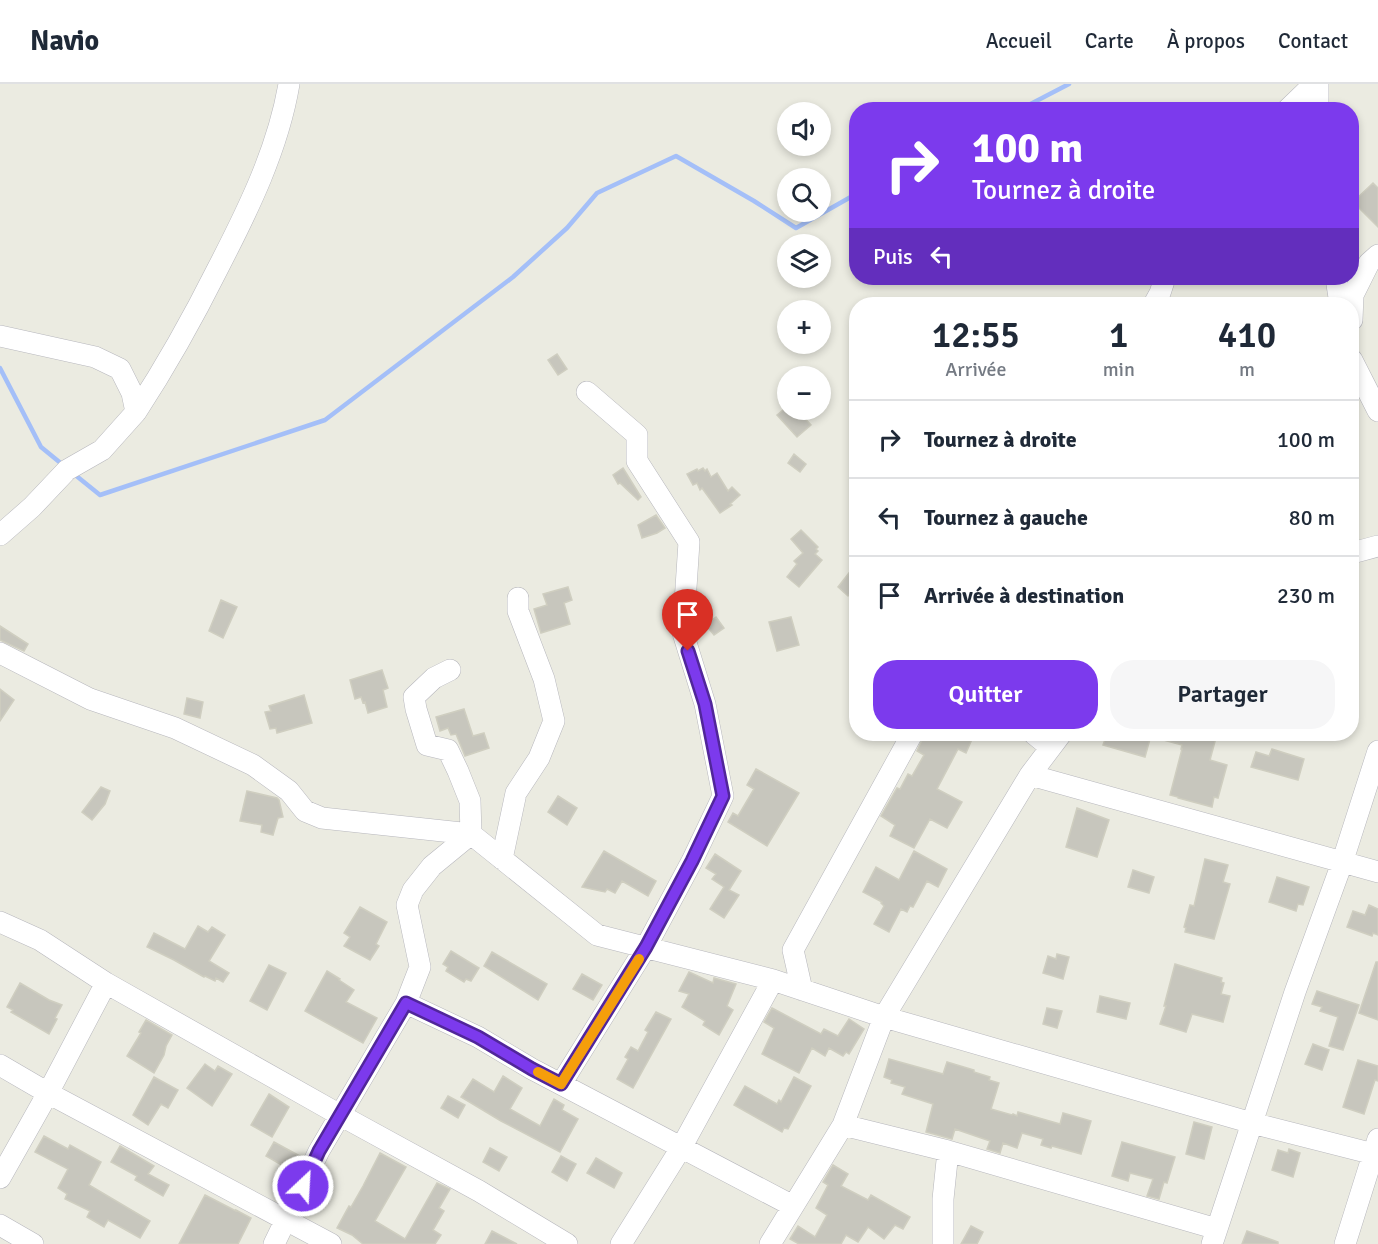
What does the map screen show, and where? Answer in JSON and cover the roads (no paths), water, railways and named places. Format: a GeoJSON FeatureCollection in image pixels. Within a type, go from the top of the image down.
{"type":"FeatureCollection","features":[{"type":"Feature","properties":{"kind":"street"},"geometry":{"type":"LineString","coordinates":[[0,535],[32,507],[67,470],[102,450],[136,412],[158,378],[243,221],[277,136],[289,84]]}},
{"type":"Feature","properties":{"kind":"street"},"geometry":{"type":"LineString","coordinates":[[1296,102],[1316,84]]}},
{"type":"Feature","properties":{"kind":"street"},"geometry":{"type":"LineString","coordinates":[[1316,84],[1317,102]]}},
{"type":"Feature","properties":{"kind":"street"},"geometry":{"type":"LineString","coordinates":[[1359,283],[1369,263],[1378,255]]}},
{"type":"Feature","properties":{"kind":"street"},"geometry":{"type":"LineString","coordinates":[[0,336],[95,357],[120,369],[132,393],[136,412]]}},
{"type":"Feature","properties":{"kind":"street"},"geometry":{"type":"LineString","coordinates":[[1359,374],[1378,411]]}},
{"type":"Feature","properties":{"kind":"street"},"geometry":{"type":"LineString","coordinates":[[561,1084],[646,947],[692,861],[723,796],[705,704],[683,633],[688,542],[637,461],[638,435],[586,392]]}},
{"type":"Feature","properties":{"kind":"street"},"geometry":{"type":"LineString","coordinates":[[1359,551],[1378,546]]}},
{"type":"Feature","properties":{"kind":"street"},"geometry":{"type":"LineString","coordinates":[[502,859],[516,794],[539,758],[554,721],[544,679],[518,611],[518,598]]}},
{"type":"Feature","properties":{"kind":"street"},"geometry":{"type":"LineString","coordinates":[[0,653],[90,699],[175,728],[254,765],[289,791],[305,811],[322,818],[471,834],[597,935],[773,980],[884,1017],[1252,1123],[1376,1149],[1345,1244]]}},
{"type":"Feature","properties":{"kind":"street"},"geometry":{"type":"LineString","coordinates":[[450,670],[434,678],[414,697],[428,745],[448,750],[458,771],[470,801],[471,834]]}},
{"type":"Feature","properties":{"kind":"street"},"geometry":{"type":"LineString","coordinates":[[802,990],[793,950],[908,741]]}},
{"type":"Feature","properties":{"kind":"street"},"geometry":{"type":"LineString","coordinates":[[770,1244],[843,1125],[884,1017],[1030,775],[1047,741]]}},
{"type":"Feature","properties":{"kind":"street"},"geometry":{"type":"LineString","coordinates":[[843,1125],[948,1151],[1214,1236],[1378,751]]}},
{"type":"Feature","properties":{"kind":"street"},"geometry":{"type":"LineString","coordinates":[[1030,775],[1378,873]]}},
{"type":"Feature","properties":{"kind":"street"},"geometry":{"type":"LineString","coordinates":[[274,1244],[319,1151],[406,1003],[420,967],[407,905],[413,890],[432,866],[471,834]]}},
{"type":"Feature","properties":{"kind":"street"},"geometry":{"type":"LineString","coordinates":[[0,922],[40,940],[106,983],[340,1116],[479,1191],[567,1244]]}},
{"type":"Feature","properties":{"kind":"street"},"geometry":{"type":"LineString","coordinates":[[621,1244],[681,1148],[773,980]]}},
{"type":"Feature","properties":{"kind":"street"},"geometry":{"type":"LineString","coordinates":[[0,1178],[106,983]]}},
{"type":"Feature","properties":{"kind":"street"},"geometry":{"type":"LineString","coordinates":[[406,1003],[478,1037],[532,1069],[793,1206]]}},
{"type":"Feature","properties":{"kind":"street"},"geometry":{"type":"LineString","coordinates":[[0,1065],[331,1244]]}},
{"type":"Feature","properties":{"kind":"street"},"geometry":{"type":"LineString","coordinates":[[943,1244],[943,1199],[948,1151]]}},
{"type":"Feature","properties":{"kind":"street"},"geometry":{"type":"LineString","coordinates":[[0,1226],[33,1244]]}},
{"type":"Feature","properties":{"kind":"waterway"},"geometry":{"type":"LineString","coordinates":[[1034,102],[1069,84]]}},
{"type":"Feature","properties":{"kind":"waterway"},"geometry":{"type":"LineString","coordinates":[[74,474],[100,495],[325,420],[513,277],[567,228],[597,193],[676,156],[796,228],[849,198]]}},
{"type":"Feature","properties":{"kind":"waterway"},"geometry":{"type":"LineString","coordinates":[[0,368],[41,447],[63,465]]}}]}
